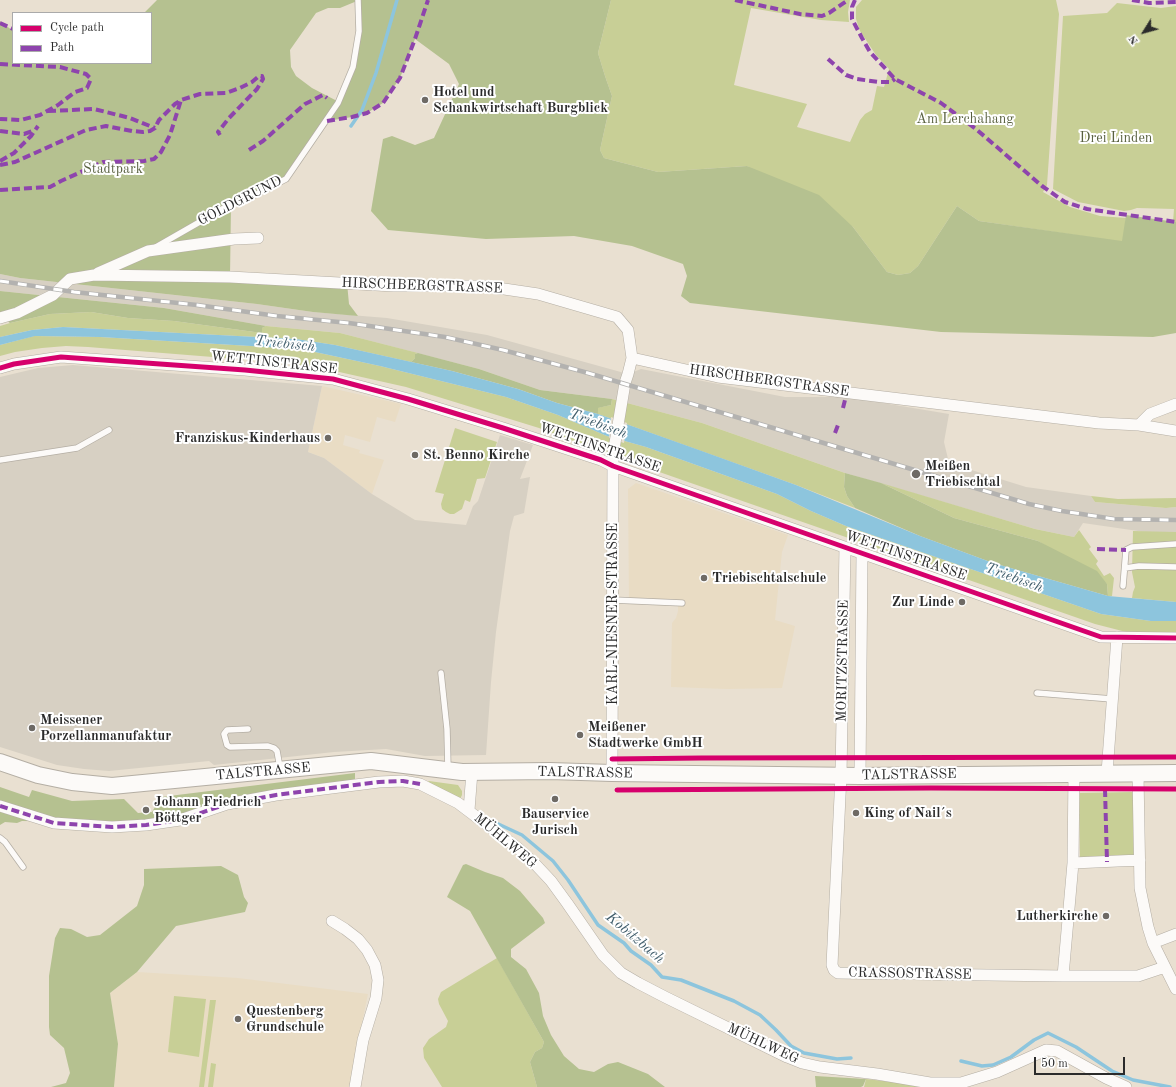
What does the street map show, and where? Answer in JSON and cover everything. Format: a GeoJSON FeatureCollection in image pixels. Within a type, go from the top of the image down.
{"type":"FeatureCollection","features":[{"type":"Feature","properties":{"kind":"main road","name":"TALSTRASSE"},"geometry":{"type":"LineString","coordinates":[[0,762],[52,778],[72,782],[112,786],[371,761],[448,771],[472,772],[550,771],[612,774],[841,776],[1176,773]]}},
{"type":"Feature","properties":{"kind":"street"},"geometry":{"type":"LineString","coordinates":[[94,275],[148,251],[234,239],[258,238]]}},
{"type":"Feature","properties":{"kind":"street","name":"HIRSCHBERGSTRASSE"},"geometry":{"type":"LineString","coordinates":[[0,318],[17,313],[53,296],[70,279],[94,275],[230,277],[394,286],[484,286],[538,294],[616,317],[628,330],[632,358],[718,377],[1099,423],[1139,425],[1176,431]]}},
{"type":"Feature","properties":{"kind":"street","name":"WETTINSTRASSE"},"geometry":{"type":"LineString","coordinates":[[0,368],[14,364],[61,357],[245,370],[333,380],[408,399],[601,460],[613,460],[845,547],[1101,636],[1176,638]]}},
{"type":"Feature","properties":{"kind":"street","name":"KARL-NIESNER-STRASSE"},"geometry":{"type":"LineString","coordinates":[[612,774],[613,460],[618,416],[632,358]]}},
{"type":"Feature","properties":{"kind":"street"},"geometry":{"type":"LineString","coordinates":[[1139,425],[1150,414],[1176,404]]}},
{"type":"Feature","properties":{"kind":"street","name":"MORITZSTRASSE"},"geometry":{"type":"LineString","coordinates":[[841,776],[845,547]]}},
{"type":"Feature","properties":{"kind":"street","name":"MORITZSTRASSE"},"geometry":{"type":"LineString","coordinates":[[860,776],[862,553]]}},
{"type":"Feature","properties":{"kind":"street"},"geometry":{"type":"LineString","coordinates":[[1107,773],[1117,637]]}},
{"type":"Feature","properties":{"kind":"street","name":"MÜHLWEG"},"geometry":{"type":"LineString","coordinates":[[469,810],[472,772]]}},
{"type":"Feature","properties":{"kind":"street"},"geometry":{"type":"LineString","coordinates":[[1074,773],[1073,863],[1062,976],[1138,976],[1165,967]]}},
{"type":"Feature","properties":{"kind":"street"},"geometry":{"type":"LineString","coordinates":[[1138,774],[1140,888],[1153,943],[1176,989]]}},
{"type":"Feature","properties":{"kind":"street","name":"CRASSOSTRASSE"},"geometry":{"type":"LineString","coordinates":[[841,776],[832,965],[834,970],[838,973],[1062,976]]}},
{"type":"Feature","properties":{"kind":"street","name":"TALSTRASSE"},"geometry":{"type":"LineString","coordinates":[[0,806],[54,823],[112,827],[146,825],[180,820],[227,804],[276,795],[379,782],[403,781],[420,784]]}},
{"type":"Feature","properties":{"kind":"street","name":"MÜHLWEG"},"geometry":{"type":"LineString","coordinates":[[420,784],[447,796],[469,810],[519,849],[551,881],[611,964],[621,973],[638,983],[787,1057],[802,1063],[820,1067],[877,1074],[930,1083],[960,1085],[997,1072],[1046,1050],[1057,1050],[1106,1078],[1126,1087]]}},
{"type":"Feature","properties":{"kind":"street"},"geometry":{"type":"LineString","coordinates":[[1073,863],[1140,860]]}},
{"type":"Feature","properties":{"kind":"street"},"geometry":{"type":"LineString","coordinates":[[332,921],[345,928],[358,939],[367,950],[375,965],[378,980],[376,998],[363,1040],[355,1087]]}},
{"type":"Feature","properties":{"kind":"street"},"geometry":{"type":"LineString","coordinates":[[1153,943],[1176,934]]}},
{"type":"Feature","properties":{"kind":"lane","name":"GOLDGRUND"},"geometry":{"type":"LineString","coordinates":[[148,251],[230,204],[257,194],[286,179],[338,103],[353,67],[359,31],[358,0]]}},
{"type":"Feature","properties":{"kind":"lane"},"geometry":{"type":"LineString","coordinates":[[0,460],[77,448],[109,430]]}},
{"type":"Feature","properties":{"kind":"lane"},"geometry":{"type":"LineString","coordinates":[[1123,586],[1126,550],[1132,547],[1176,544]]}},
{"type":"Feature","properties":{"kind":"lane"},"geometry":{"type":"LineString","coordinates":[[1125,568],[1139,566],[1176,567]]}},
{"type":"Feature","properties":{"kind":"lane"},"geometry":{"type":"LineString","coordinates":[[612,600],[682,604]]}},
{"type":"Feature","properties":{"kind":"lane"},"geometry":{"type":"LineString","coordinates":[[441,673],[447,729],[448,771]]}},
{"type":"Feature","properties":{"kind":"lane"},"geometry":{"type":"LineString","coordinates":[[1036,693],[1112,699]]}},
{"type":"Feature","properties":{"kind":"lane"},"geometry":{"type":"LineString","coordinates":[[248,729],[227,730],[224,734],[227,745],[230,747],[268,746],[274,748],[277,751],[280,770]]}},
{"type":"Feature","properties":{"kind":"lane"},"geometry":{"type":"LineString","coordinates":[[0,838],[5,842],[23,867]]}},
{"type":"Feature","properties":{"kind":"shaded area"},"geometry":{"type":"Polygon","coordinates":[[[0,274],[20,278],[257,304],[313,312],[387,318],[487,335],[628,374],[641,369],[785,397],[847,397],[949,414],[944,442],[949,463],[1026,487],[1091,496],[1095,502],[1166,508],[1176,507],[1176,532],[1145,532],[1083,523],[1074,537],[1035,529],[845,473],[702,423],[612,399],[540,390],[479,369],[340,333],[266,326],[164,308],[0,291],[0,274]]]}},
{"type":"Feature","properties":{"kind":"shaded area"},"geometry":{"type":"Polygon","coordinates":[[[73,365],[322,386],[308,452],[324,458],[372,494],[415,520],[466,525],[473,506],[478,501],[500,435],[533,445],[520,479],[530,477],[524,513],[514,516],[510,531],[496,632],[486,755],[425,756],[386,749],[334,752],[214,765],[209,761],[109,771],[57,765],[0,747],[0,377],[38,368],[73,365]]]}},
{"type":"Feature","properties":{"kind":"shaded area","name":"Franziskus-Kinderhaus"},"geometry":{"type":"Polygon","coordinates":[[[322,386],[401,404],[395,422],[377,417],[370,442],[345,435],[343,445],[360,450],[359,453],[384,460],[372,494],[324,458],[308,452],[322,386]]]}},
{"type":"Feature","properties":{"kind":"shaded area","name":"Triebischtalschule"},"geometry":{"type":"Polygon","coordinates":[[[636,483],[788,535],[782,552],[775,620],[795,626],[782,688],[727,689],[671,687],[672,623],[676,618],[678,605],[672,603],[629,604],[628,489],[636,483]]]}},
{"type":"Feature","properties":{"kind":"shaded area","name":"Questenberg Grundschule"},"geometry":{"type":"Polygon","coordinates":[[[137,972],[238,978],[368,994],[350,1087],[114,1087],[118,1044],[110,993],[137,972]]]}},
{"type":"Feature","properties":{"kind":"green space","name":"Stadtpark"},"geometry":{"type":"Polygon","coordinates":[[[157,0],[611,0],[598,53],[612,96],[600,150],[604,158],[658,172],[747,166],[819,195],[853,227],[887,272],[898,275],[910,273],[918,266],[957,206],[979,221],[1122,241],[1126,215],[1176,222],[1176,333],[1153,337],[941,332],[690,303],[681,296],[687,276],[683,264],[632,246],[574,236],[486,239],[388,230],[371,211],[383,139],[392,136],[415,145],[434,138],[459,84],[449,64],[415,39],[400,78],[383,103],[367,113],[327,121],[286,179],[231,204],[230,277],[347,283],[349,304],[358,316],[20,278],[0,274],[0,21],[12,30],[12,64],[152,64],[152,12],[145,12],[157,0]],[[357,1],[340,8],[328,8],[316,13],[290,50],[291,67],[296,76],[312,88],[339,102],[353,67],[359,31],[357,1]]]}},
{"type":"Feature","properties":{"kind":"green space","name":"Am Lerchahang"},"geometry":{"type":"Polygon","coordinates":[[[611,0],[850,0],[848,12],[849,22],[821,20],[751,8],[734,85],[807,104],[797,127],[850,142],[860,120],[865,114],[872,110],[877,86],[884,87],[889,69],[876,55],[860,31],[856,19],[856,7],[862,0],[1056,0],[1059,14],[1047,185],[1043,192],[1070,207],[1100,216],[1126,218],[1123,242],[979,221],[957,206],[918,266],[910,273],[898,275],[887,272],[853,227],[747,166],[658,172],[604,158],[600,150],[612,96],[598,53],[611,0]]]}},
{"type":"Feature","properties":{"kind":"green space","name":"Drei Linden"},"geometry":{"type":"Polygon","coordinates":[[[1117,3],[1161,8],[1176,6],[1176,222],[1173,222],[1174,209],[1137,208],[1124,211],[1078,202],[1053,189],[1063,16],[1107,13],[1117,3]]]}},
{"type":"Feature","properties":{"kind":"green space"},"geometry":{"type":"Polygon","coordinates":[[[0,291],[164,308],[266,326],[262,328],[262,333],[174,321],[128,318],[91,312],[50,314],[10,323],[0,316],[0,291]]]}},
{"type":"Feature","properties":{"kind":"green space"},"geometry":{"type":"Polygon","coordinates":[[[91,312],[128,318],[174,321],[262,333],[262,328],[266,326],[340,333],[418,353],[415,354],[415,358],[411,362],[335,345],[296,339],[63,327],[32,330],[0,337],[0,326],[10,323],[50,314],[91,312]]]}},
{"type":"Feature","properties":{"kind":"green space"},"geometry":{"type":"Polygon","coordinates":[[[34,336],[100,337],[301,349],[380,366],[506,397],[558,415],[607,436],[646,447],[777,494],[846,526],[1101,614],[1151,621],[1176,621],[1176,633],[1130,633],[1095,624],[602,452],[539,428],[406,387],[326,369],[275,362],[88,347],[66,346],[42,348],[0,356],[0,345],[34,336]]]}},
{"type":"Feature","properties":{"kind":"green space"},"geometry":{"type":"Polygon","coordinates":[[[418,353],[479,369],[540,390],[612,399],[611,405],[598,408],[598,414],[557,403],[518,389],[452,371],[411,362],[415,358],[415,354],[418,353]]]}},
{"type":"Feature","properties":{"kind":"green space"},"geometry":{"type":"Polygon","coordinates":[[[612,399],[702,423],[845,473],[844,487],[847,496],[855,508],[796,485],[598,414],[597,408],[611,405],[612,399]]]}},
{"type":"Feature","properties":{"kind":"green space"},"geometry":{"type":"Polygon","coordinates":[[[455,428],[497,442],[485,478],[477,479],[470,502],[465,500],[462,509],[454,514],[450,514],[442,509],[441,504],[444,494],[435,492],[455,428]]]}},
{"type":"Feature","properties":{"kind":"green space"},"geometry":{"type":"Polygon","coordinates":[[[845,473],[881,483],[954,518],[1038,541],[1097,571],[1107,584],[1108,596],[993,563],[920,536],[855,508],[847,496],[844,487],[845,473]]]}},
{"type":"Feature","properties":{"kind":"green space"},"geometry":{"type":"Polygon","coordinates":[[[881,483],[1035,529],[1074,537],[1079,530],[1091,547],[1089,549],[1098,561],[1096,564],[1104,576],[1110,573],[1114,578],[1112,596],[1108,596],[1107,584],[1038,541],[954,518],[881,483]]]}},
{"type":"Feature","properties":{"kind":"green space"},"geometry":{"type":"Polygon","coordinates":[[[1091,496],[1118,499],[1176,498],[1176,507],[1166,508],[1095,502],[1091,496]]]}},
{"type":"Feature","properties":{"kind":"green space"},"geometry":{"type":"Polygon","coordinates":[[[1133,531],[1176,532],[1176,602],[1132,598],[1135,587],[1132,572],[1133,531]]]}},
{"type":"Feature","properties":{"kind":"green space"},"geometry":{"type":"Polygon","coordinates":[[[355,773],[355,780],[166,820],[92,822],[22,821],[17,823],[5,822],[0,825],[0,787],[29,797],[32,790],[72,801],[124,799],[138,813],[152,812],[161,797],[355,773]]]}},
{"type":"Feature","properties":{"kind":"green space"},"geometry":{"type":"Polygon","coordinates":[[[428,782],[458,785],[462,791],[460,799],[428,782]]]}},
{"type":"Feature","properties":{"kind":"green space"},"geometry":{"type":"Polygon","coordinates":[[[1134,792],[1136,857],[1080,858],[1079,793],[1134,792]]]}},
{"type":"Feature","properties":{"kind":"green space"},"geometry":{"type":"Polygon","coordinates":[[[466,864],[503,878],[520,891],[543,918],[545,923],[511,949],[511,957],[526,969],[539,993],[543,1016],[551,1035],[564,1056],[579,1069],[594,1072],[608,1064],[618,1062],[648,1074],[665,1087],[537,1087],[530,1062],[535,1052],[542,1048],[544,1042],[470,911],[447,897],[463,865],[466,864]]]}},
{"type":"Feature","properties":{"kind":"green space"},"geometry":{"type":"Polygon","coordinates":[[[221,866],[238,875],[244,897],[248,903],[245,912],[176,926],[137,972],[110,993],[118,1044],[114,1087],[51,1087],[66,1083],[70,1073],[64,1048],[50,1035],[49,1027],[49,976],[55,938],[60,928],[71,929],[87,937],[100,935],[137,906],[144,885],[144,869],[221,866]]]}},
{"type":"Feature","properties":{"kind":"green space"},"geometry":{"type":"Polygon","coordinates":[[[497,958],[544,1042],[542,1048],[535,1052],[530,1062],[537,1087],[442,1087],[424,1058],[423,1048],[429,1039],[446,1027],[448,1021],[438,999],[441,992],[497,958]]]}},
{"type":"Feature","properties":{"kind":"green space"},"geometry":{"type":"Polygon","coordinates":[[[174,996],[206,999],[199,1057],[168,1052],[174,996]]]}},
{"type":"Feature","properties":{"kind":"green space"},"geometry":{"type":"Polygon","coordinates":[[[210,1000],[216,1000],[204,1087],[199,1087],[210,1000]]]}},
{"type":"Feature","properties":{"kind":"green space"},"geometry":{"type":"Polygon","coordinates":[[[211,1063],[216,1064],[213,1087],[208,1087],[211,1063]]]}},
{"type":"Feature","properties":{"kind":"green space"},"geometry":{"type":"Polygon","coordinates":[[[815,1076],[866,1079],[861,1087],[816,1087],[815,1076]]]}},
{"type":"Feature","properties":{"kind":"green space"},"geometry":{"type":"Polygon","coordinates":[[[866,1079],[910,1084],[954,1087],[864,1087],[866,1079]]]}},
{"type":"Feature","properties":{"kind":"water","name":"Triebisch"},"geometry":{"type":"Polygon","coordinates":[[[63,327],[296,339],[335,345],[452,371],[518,389],[557,403],[598,414],[796,485],[920,536],[993,563],[1108,596],[1176,602],[1176,621],[1151,621],[1101,614],[846,526],[777,494],[646,447],[607,436],[558,415],[506,397],[380,366],[301,349],[100,337],[35,336],[0,345],[0,337],[32,330],[63,327]]]}},
{"type":"Feature","properties":{"kind":"pier"},"geometry":{"type":"Polygon","coordinates":[[[611,417],[627,423],[624,443],[609,438],[611,417]]]}},
{"type":"Feature","properties":{"kind":"waterway"},"geometry":{"type":"LineString","coordinates":[[351,126],[362,110],[376,73],[397,0]]}},
{"type":"Feature","properties":{"kind":"waterway","name":"Kobitzbach"},"geometry":{"type":"LineString","coordinates":[[494,822],[522,835],[553,861],[568,880],[598,925],[624,943],[631,951],[651,965],[662,977],[681,980],[734,1001],[760,1015],[791,1046],[804,1053],[837,1059],[851,1058]]}},
{"type":"Feature","properties":{"kind":"waterway","name":"Kobitzbach"},"geometry":{"type":"LineString","coordinates":[[961,1061],[982,1066],[993,1065],[1011,1057],[1034,1040],[1048,1033],[1076,1047],[1112,1071],[1133,1080],[1170,1087]]}},
{"type":"Feature","properties":{"kind":"railway"},"geometry":{"type":"LineString","coordinates":[[0,281],[74,292],[349,323],[445,337],[503,350],[588,373],[1029,504],[1114,519],[1176,520]]}},
{"type":"Feature","properties":{"kind":"marked path"},"geometry":{"type":"LineString","coordinates":[[327,121],[367,113],[383,103],[400,78],[428,0]]}},
{"type":"Feature","properties":{"kind":"marked path"},"geometry":{"type":"LineString","coordinates":[[735,0],[800,14],[822,16],[848,0]]}},
{"type":"Feature","properties":{"kind":"marked path"},"geometry":{"type":"LineString","coordinates":[[855,0],[852,7],[852,19],[870,52],[895,79],[941,103],[976,129],[1042,186],[1065,202],[1087,209],[1176,222]]}},
{"type":"Feature","properties":{"kind":"marked path"},"geometry":{"type":"LineString","coordinates":[[1132,0],[1149,3],[1176,2]]}},
{"type":"Feature","properties":{"kind":"marked path"},"geometry":{"type":"LineString","coordinates":[[0,23],[12,29]]}},
{"type":"Feature","properties":{"kind":"marked path"},"geometry":{"type":"LineString","coordinates":[[828,59],[846,75],[857,79],[879,82],[891,82],[895,79]]}},
{"type":"Feature","properties":{"kind":"marked path"},"geometry":{"type":"LineString","coordinates":[[0,64],[60,67],[86,74],[91,79],[87,88],[75,92],[58,105],[40,115],[21,120],[0,119]]}},
{"type":"Feature","properties":{"kind":"marked path"},"geometry":{"type":"LineString","coordinates":[[0,165],[15,162],[86,130],[106,126],[132,131],[150,131],[155,128],[159,120],[181,100],[200,94],[226,93],[240,88],[252,82],[259,76],[262,76],[263,79],[257,89],[229,118],[218,132],[220,135]]}},
{"type":"Feature","properties":{"kind":"marked path"},"geometry":{"type":"LineString","coordinates":[[249,150],[263,141],[305,104],[323,95],[327,98]]}},
{"type":"Feature","properties":{"kind":"marked path"},"geometry":{"type":"LineString","coordinates":[[0,190],[50,187],[103,162],[144,161],[154,159],[161,152],[170,135],[181,100]]}},
{"type":"Feature","properties":{"kind":"marked path"},"geometry":{"type":"LineString","coordinates":[[48,111],[94,109],[130,118],[155,128]]}},
{"type":"Feature","properties":{"kind":"marked path"},"geometry":{"type":"LineString","coordinates":[[0,161],[14,153],[31,136],[38,126]]}},
{"type":"Feature","properties":{"kind":"marked path"},"geometry":{"type":"LineString","coordinates":[[0,131],[24,134],[35,130]]}},
{"type":"Feature","properties":{"kind":"marked path"},"geometry":{"type":"LineString","coordinates":[[843,408],[847,392]]}},
{"type":"Feature","properties":{"kind":"marked path"},"geometry":{"type":"LineString","coordinates":[[835,433],[838,425]]}},
{"type":"Feature","properties":{"kind":"marked path"},"geometry":{"type":"LineString","coordinates":[[1097,549],[1126,550]]}},
{"type":"Feature","properties":{"kind":"marked path"},"geometry":{"type":"LineString","coordinates":[[0,806],[54,823],[112,827],[146,825],[180,820],[227,804],[276,795],[379,782],[403,781],[420,784]]}},
{"type":"Feature","properties":{"kind":"marked path"},"geometry":{"type":"LineString","coordinates":[[1105,789],[1107,862]]}},
{"type":"Feature","properties":{"kind":"cycle path"},"geometry":{"type":"LineString","coordinates":[[0,368],[14,364],[61,357],[245,370],[333,379],[408,399],[601,460],[613,466],[1101,637],[1176,638]]}},
{"type":"Feature","properties":{"kind":"cycle path"},"geometry":{"type":"LineString","coordinates":[[612,759],[1176,757]]}},
{"type":"Feature","properties":{"kind":"cycle path"},"geometry":{"type":"LineString","coordinates":[[617,790],[931,788],[1176,789]]}},
{"type":"Feature","properties":{"kind":"place","name":"Hotel und Schankwirtschaft Burgblick"},"geometry":{"type":"Point","coordinates":[425,100]}},
{"type":"Feature","properties":{"kind":"place","name":"Franziskus-Kinderhaus"},"geometry":{"type":"Point","coordinates":[328,438]}},
{"type":"Feature","properties":{"kind":"place","name":"St. Benno Kirche"},"geometry":{"type":"Point","coordinates":[415,455]}},
{"type":"Feature","properties":{"kind":"place","name":"Meißen Triebischtal"},"geometry":{"type":"Point","coordinates":[916,474]}},
{"type":"Feature","properties":{"kind":"place","name":"Triebischtalschule"},"geometry":{"type":"Point","coordinates":[704,578]}},
{"type":"Feature","properties":{"kind":"place","name":"Zur Linde"},"geometry":{"type":"Point","coordinates":[962,602]}},
{"type":"Feature","properties":{"kind":"place","name":"Meissener Porzellanmanufaktur"},"geometry":{"type":"Point","coordinates":[32,728]}},
{"type":"Feature","properties":{"kind":"place","name":"Meißener Stadtwerke GmbH"},"geometry":{"type":"Point","coordinates":[580,735]}},
{"type":"Feature","properties":{"kind":"place","name":"Bauservice Jurisch"},"geometry":{"type":"Point","coordinates":[555,799]}},
{"type":"Feature","properties":{"kind":"place","name":"Johann Friedrich Böttger"},"geometry":{"type":"Point","coordinates":[146,810]}},
{"type":"Feature","properties":{"kind":"place","name":"King of Nail´s"},"geometry":{"type":"Point","coordinates":[856,813]}},
{"type":"Feature","properties":{"kind":"place","name":"Lutherkirche"},"geometry":{"type":"Point","coordinates":[1106,916]}},
{"type":"Feature","properties":{"kind":"place","name":"Questenberg Grundschule"},"geometry":{"type":"Point","coordinates":[238,1019]}}]}
